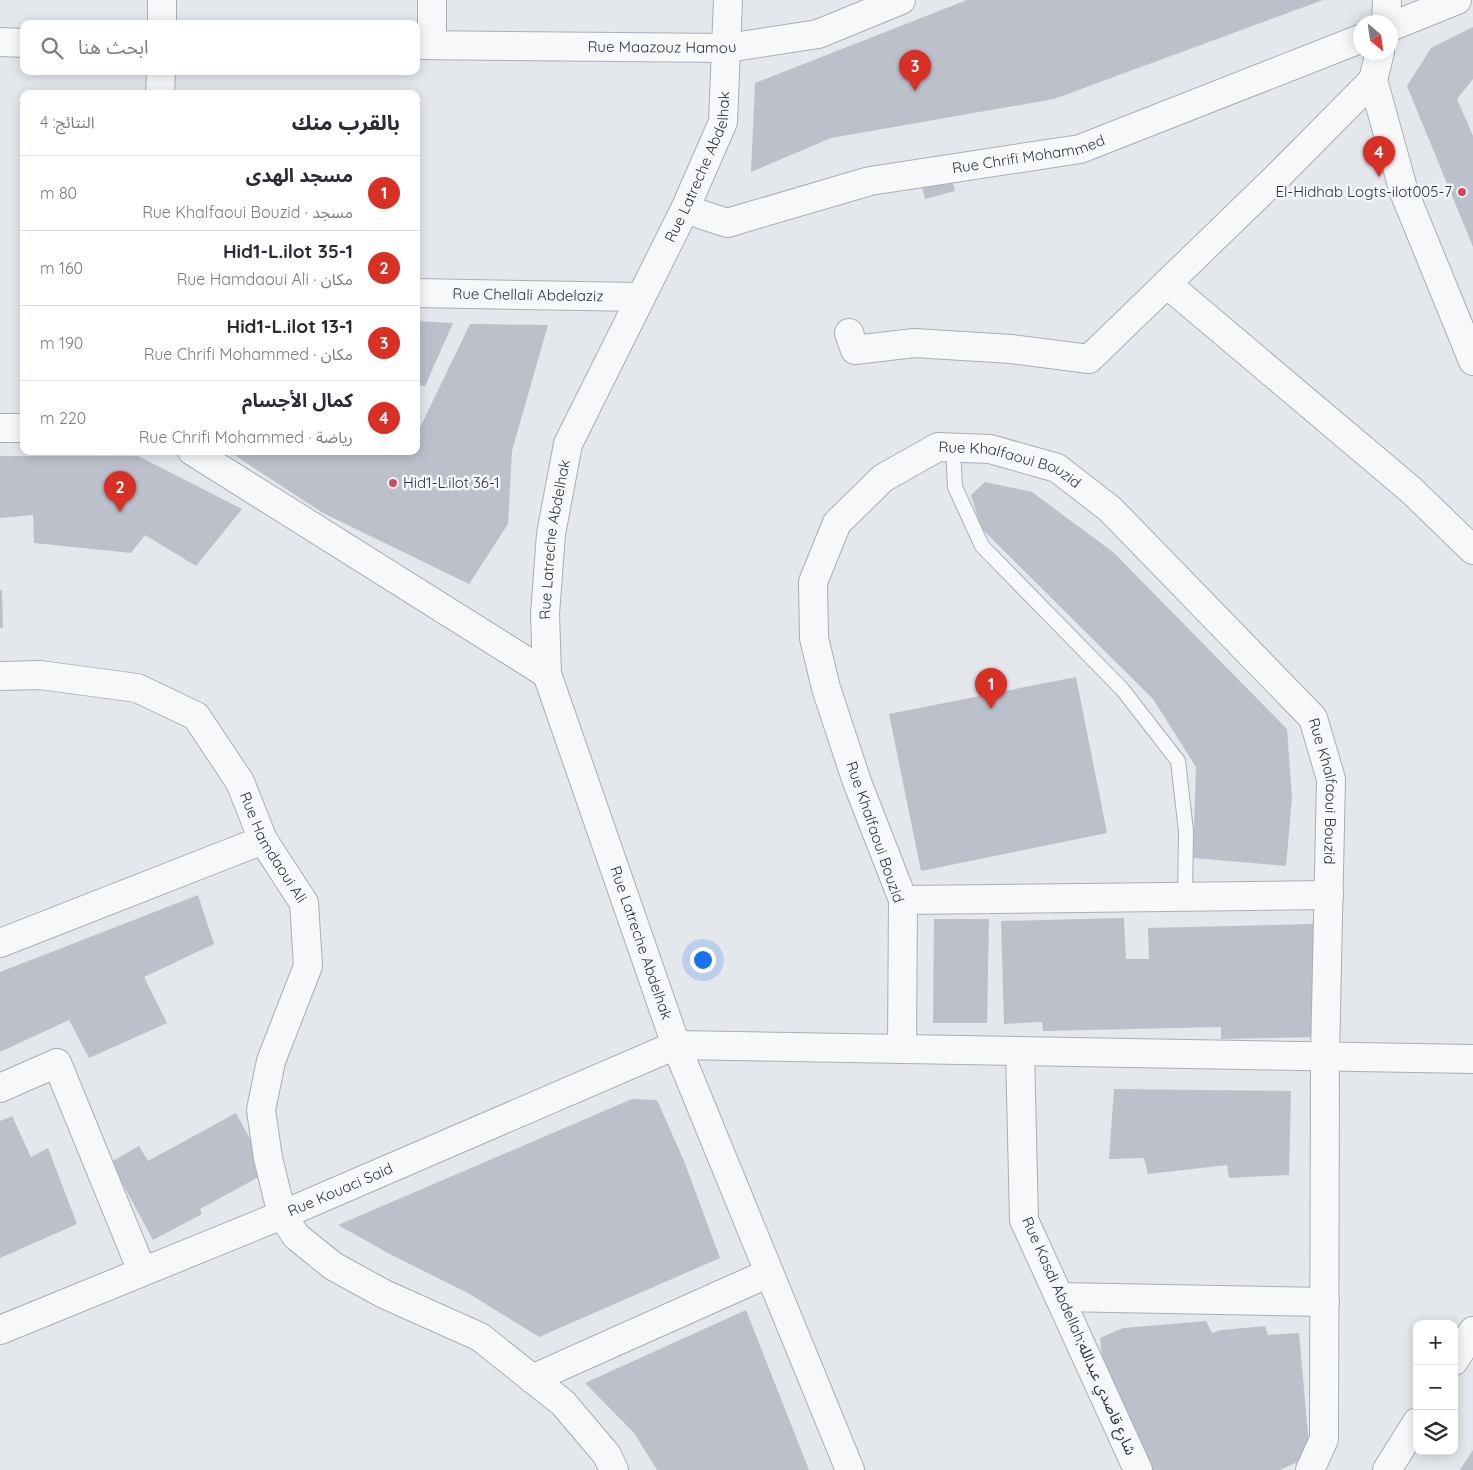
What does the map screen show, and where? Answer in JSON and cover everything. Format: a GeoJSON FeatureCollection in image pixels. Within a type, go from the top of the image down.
{"type":"FeatureCollection","features":[{"type":"Feature","properties":{"kind":"street"},"geometry":{"type":"LineString","coordinates":[[162,0],[162,20]]}},
{"type":"Feature","properties":{"kind":"street"},"geometry":{"type":"LineString","coordinates":[[424,45],[432,0]]}},
{"type":"Feature","properties":{"kind":"street","name":"Rue Latreche Abdelhak"},"geometry":{"type":"LineString","coordinates":[[728,0],[728,48],[723,122],[685,210],[568,444],[551,534],[545,614],[547,674],[676,1045],[850,1470]]}},
{"type":"Feature","properties":{"kind":"street","name":"Rue Maazouz Hamou"},"geometry":{"type":"LineString","coordinates":[[424,45],[728,48],[818,34],[902,0]]}},
{"type":"Feature","properties":{"kind":"street"},"geometry":{"type":"LineString","coordinates":[[1386,15],[1387,0]]}},
{"type":"Feature","properties":{"kind":"street"},"geometry":{"type":"LineString","coordinates":[[1398,24],[1457,0]]}},
{"type":"Feature","properties":{"kind":"street"},"geometry":{"type":"LineString","coordinates":[[0,42],[20,43]]}},
{"type":"Feature","properties":{"kind":"street","name":"Rue Chrifi Mohammed"},"geometry":{"type":"LineString","coordinates":[[685,210],[727,223],[870,181],[1080,149],[1353,42]]}},
{"type":"Feature","properties":{"kind":"street"},"geometry":{"type":"LineString","coordinates":[[1378,60],[1373,80],[1404,192],[1470,345]]}},
{"type":"Feature","properties":{"kind":"street"},"geometry":{"type":"LineString","coordinates":[[160,90],[161,75]]}},
{"type":"Feature","properties":{"kind":"street"},"geometry":{"type":"LineString","coordinates":[[849,334],[855,350],[914,343],[1011,349],[1089,359],[1373,80]]}},
{"type":"Feature","properties":{"kind":"street"},"geometry":{"type":"LineString","coordinates":[[1167,284],[1411,490],[1473,550]]}},
{"type":"Feature","properties":{"kind":"street","name":"Rue Chellali Abdelaziz"},"geometry":{"type":"LineString","coordinates":[[420,293],[641,297]]}},
{"type":"Feature","properties":{"kind":"street"},"geometry":{"type":"LineString","coordinates":[[0,428],[20,428]]}},
{"type":"Feature","properties":{"kind":"street","name":"Rue Khalfaoui Bouzid"},"geometry":{"type":"LineString","coordinates":[[902,1049],[903,900],[857,782],[826,688],[814,638],[813,582],[837,523],[883,478],[938,447],[990,449],[1057,468],[1110,509],[1313,718],[1331,779],[1325,1057],[1324,1439],[1310,1470]]}},
{"type":"Feature","properties":{"kind":"street"},"geometry":{"type":"LineString","coordinates":[[198,455],[547,674]]}},
{"type":"Feature","properties":{"kind":"street","name":"Rue Hamdaoui Ali"},"geometry":{"type":"LineString","coordinates":[[0,676],[40,676],[137,688],[196,716],[240,782],[263,840],[304,903],[308,966],[271,1061],[261,1110],[268,1158],[282,1215],[296,1236],[333,1266],[384,1294],[480,1337],[563,1403],[607,1455],[614,1470]]}},
{"type":"Feature","properties":{"kind":"street"},"geometry":{"type":"LineString","coordinates":[[0,942],[263,840]]}},
{"type":"Feature","properties":{"kind":"street"},"geometry":{"type":"LineString","coordinates":[[903,900],[1329,895]]}},
{"type":"Feature","properties":{"kind":"street"},"geometry":{"type":"LineString","coordinates":[[676,1045],[1473,1059]]}},
{"type":"Feature","properties":{"kind":"street","name":"Rue Kouaci Said"},"geometry":{"type":"LineString","coordinates":[[0,1330],[282,1215],[676,1045]]}},
{"type":"Feature","properties":{"kind":"street","name":"Rue Kasdi Abdellah;شارع قاصدي عبدالله"},"geometry":{"type":"LineString","coordinates":[[1020,1052],[1024,1220],[1138,1470]]}},
{"type":"Feature","properties":{"kind":"street"},"geometry":{"type":"LineString","coordinates":[[0,1088],[57,1063],[142,1271]]}},
{"type":"Feature","properties":{"kind":"street"},"geometry":{"type":"LineString","coordinates":[[532,1379],[770,1274]]}},
{"type":"Feature","properties":{"kind":"street"},"geometry":{"type":"LineString","coordinates":[[1059,1297],[1325,1302]]}},
{"type":"Feature","properties":{"kind":"street"},"geometry":{"type":"LineString","coordinates":[[1458,1355],[1473,1331]]}},
{"type":"Feature","properties":{"kind":"street"},"geometry":{"type":"LineString","coordinates":[[1387,1470],[1413,1428]]}},
{"type":"Feature","properties":{"kind":"lane"},"geometry":{"type":"LineString","coordinates":[[953,447],[955,487],[982,546],[1122,689],[1178,761],[1186,831],[1185,896]]}},
{"type":"Feature","properties":{"kind":"building"},"geometry":{"type":"Polygon","coordinates":[[[967,0],[1323,0],[1054,99],[831,138],[751,172],[755,83],[967,0]]]}},
{"type":"Feature","properties":{"kind":"building","name":"El-Hidhab Logts-ilot005-7"},"geometry":{"type":"Polygon","coordinates":[[[1473,27],[1473,79],[1457,99],[1473,136],[1473,247],[1407,86],[1431,48],[1473,27]]]}},
{"type":"Feature","properties":{"kind":"building"},"geometry":{"type":"Polygon","coordinates":[[[952,179],[955,191],[925,199],[922,187],[952,179]]]}},
{"type":"Feature","properties":{"kind":"building"},"geometry":{"type":"Polygon","coordinates":[[[420,321],[453,323],[425,386],[420,385],[420,321]]]}},
{"type":"Feature","properties":{"kind":"building","name":"Hid1-L.ilot 36-1"},"geometry":{"type":"Polygon","coordinates":[[[470,324],[548,325],[512,451],[508,524],[469,584],[323,513],[234,455],[420,455],[420,428],[470,324]]]}},
{"type":"Feature","properties":{"kind":"building"},"geometry":{"type":"Polygon","coordinates":[[[0,456],[138,456],[242,509],[196,566],[145,535],[131,553],[34,543],[33,515],[0,518],[0,456]]]}},
{"type":"Feature","properties":{"kind":"building"},"geometry":{"type":"Polygon","coordinates":[[[985,482],[1032,492],[1113,552],[1287,729],[1292,797],[1286,866],[1193,858],[1196,767],[1153,699],[981,528],[971,495],[985,482]]]}},
{"type":"Feature","properties":{"kind":"building"},"geometry":{"type":"Polygon","coordinates":[[[0,590],[2,590],[3,628],[0,628],[0,590]]]}},
{"type":"Feature","properties":{"kind":"building"},"geometry":{"type":"Polygon","coordinates":[[[1076,677],[1107,833],[921,871],[889,714],[1076,677]]]}},
{"type":"Feature","properties":{"kind":"building"},"geometry":{"type":"Polygon","coordinates":[[[198,895],[214,944],[144,977],[167,1023],[89,1058],[69,1020],[0,1052],[0,972],[198,895]]]}},
{"type":"Feature","properties":{"kind":"building"},"geometry":{"type":"Polygon","coordinates":[[[1124,918],[1126,959],[1149,959],[1148,928],[1313,924],[1316,1037],[1221,1039],[1221,1027],[1043,1031],[1042,1022],[1004,1024],[1001,921],[1124,918]]]}},
{"type":"Feature","properties":{"kind":"building"},"geometry":{"type":"Polygon","coordinates":[[[934,919],[989,919],[987,1023],[933,1023],[934,919]]]}},
{"type":"Feature","properties":{"kind":"building"},"geometry":{"type":"Polygon","coordinates":[[[1114,1089],[1291,1091],[1289,1175],[1229,1178],[1227,1165],[1148,1174],[1144,1158],[1109,1159],[1114,1089]]]}},
{"type":"Feature","properties":{"kind":"building"},"geometry":{"type":"Polygon","coordinates":[[[632,1099],[657,1100],[684,1161],[720,1258],[539,1337],[468,1293],[388,1253],[338,1225],[632,1099]]]}},
{"type":"Feature","properties":{"kind":"building"},"geometry":{"type":"Polygon","coordinates":[[[236,1113],[268,1172],[200,1209],[202,1214],[153,1240],[111,1162],[139,1146],[148,1161],[236,1113]]]}},
{"type":"Feature","properties":{"kind":"building"},"geometry":{"type":"Polygon","coordinates":[[[12,1116],[31,1157],[48,1148],[77,1224],[0,1258],[0,1121],[12,1116]]]}},
{"type":"Feature","properties":{"kind":"building"},"geometry":{"type":"Polygon","coordinates":[[[746,1310],[809,1470],[657,1470],[634,1433],[585,1383],[746,1310]]]}},
{"type":"Feature","properties":{"kind":"building"},"geometry":{"type":"Polygon","coordinates":[[[1206,1321],[1212,1333],[1221,1330],[1265,1326],[1268,1335],[1299,1333],[1310,1457],[1279,1470],[1146,1470],[1102,1357],[1100,1338],[1123,1328],[1206,1321]]]}},
{"type":"Feature","properties":{"kind":"building"},"geometry":{"type":"Polygon","coordinates":[[[1473,1450],[1473,1470],[1460,1470],[1473,1450]]]}},
{"type":"Feature","properties":{"kind":"place","name":"Hid1-L.ilot 13-1"},"geometry":{"type":"Point","coordinates":[915,91]}},
{"type":"Feature","properties":{"kind":"place","name":"كمال الأجسام"},"geometry":{"type":"Point","coordinates":[1379,177]}},
{"type":"Feature","properties":{"kind":"place","name":"El-Hidhab Logts-ilot005-7"},"geometry":{"type":"Point","coordinates":[1462,192]}},
{"type":"Feature","properties":{"kind":"place","name":"Hid1-L.ilot 36-1"},"geometry":{"type":"Point","coordinates":[393,483]}},
{"type":"Feature","properties":{"kind":"place","name":"Hid1-L.ilot 35-1"},"geometry":{"type":"Point","coordinates":[120,512]}},
{"type":"Feature","properties":{"kind":"place","name":"مسجد الهدى"},"geometry":{"type":"Point","coordinates":[991,709]}}]}
